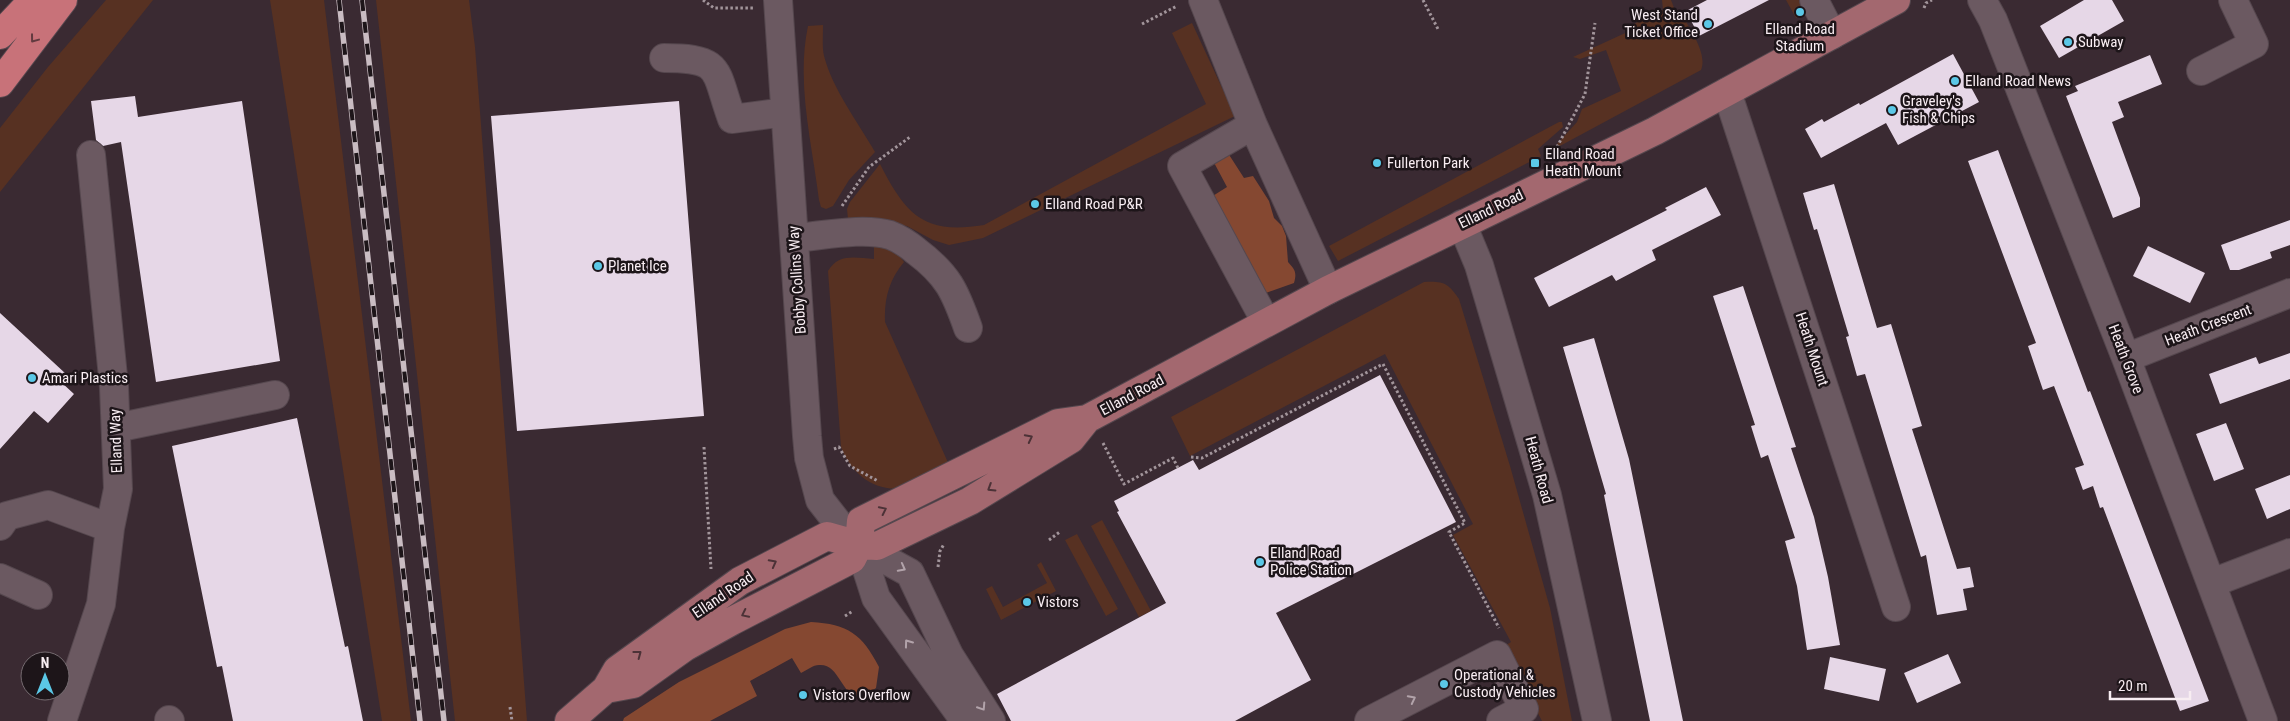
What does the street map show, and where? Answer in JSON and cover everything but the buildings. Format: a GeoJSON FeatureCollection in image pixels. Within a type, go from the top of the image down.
{"type":"FeatureCollection","features":[{"type":"Feature","properties":{"kind":"highway"},"geometry":{"type":"LineString","coordinates":[[0,35],[34,0]]}},
{"type":"Feature","properties":{"kind":"highway"},"geometry":{"type":"LineString","coordinates":[[0,83],[63,0]]}},
{"type":"Feature","properties":{"kind":"main road","name":"Elland Road"},"geometry":{"type":"LineString","coordinates":[[606,690],[633,684],[685,647],[852,559],[859,545],[861,521],[1058,423],[1087,419],[1328,290],[1655,131],[1896,0]]}},
{"type":"Feature","properties":{"kind":"main road","name":"Elland Road"},"geometry":{"type":"LineString","coordinates":[[569,721],[606,690],[617,670],[740,581],[827,536],[859,545]]}},
{"type":"Feature","properties":{"kind":"street"},"geometry":{"type":"LineString","coordinates":[[1814,0],[1832,35]]}},
{"type":"Feature","properties":{"kind":"street","name":"Heath Grove"},"geometry":{"type":"LineString","coordinates":[[1982,0],[1993,20],[2126,358],[2263,721]]}},
{"type":"Feature","properties":{"kind":"street"},"geometry":{"type":"LineString","coordinates":[[2201,71],[2254,44],[2233,0]]}},
{"type":"Feature","properties":{"kind":"street"},"geometry":{"type":"LineString","coordinates":[[1192,2],[1253,125],[1328,290]]}},
{"type":"Feature","properties":{"kind":"street","name":"Bobby Collins Way"},"geometry":{"type":"LineString","coordinates":[[779,4],[809,458],[820,500],[845,532],[859,545]]}},
{"type":"Feature","properties":{"kind":"street"},"geometry":{"type":"LineString","coordinates":[[664,58],[688,58],[704,61],[722,85],[732,119],[785,112]]}},
{"type":"Feature","properties":{"kind":"street","name":"Heath Mount"},"geometry":{"type":"LineString","coordinates":[[1727,92],[1896,607]]}},
{"type":"Feature","properties":{"kind":"street"},"geometry":{"type":"LineString","coordinates":[[1253,125],[1182,166],[1266,322]]}},
{"type":"Feature","properties":{"kind":"street","name":"Elland Way"},"geometry":{"type":"LineString","coordinates":[[62,721],[101,604],[110,528],[118,489],[114,387],[91,155]]}},
{"type":"Feature","properties":{"kind":"street","name":"Heath Road"},"geometry":{"type":"LineString","coordinates":[[1462,224],[1481,272],[1547,495],[1597,721]]}},
{"type":"Feature","properties":{"kind":"street"},"geometry":{"type":"LineString","coordinates":[[794,238],[865,232],[890,235],[911,247],[937,267],[956,295],[968,328]]}},
{"type":"Feature","properties":{"kind":"street","name":"Heath Crescent"},"geometry":{"type":"LineString","coordinates":[[2126,358],[2290,293]]}},
{"type":"Feature","properties":{"kind":"street"},"geometry":{"type":"LineString","coordinates":[[116,428],[275,395]]}},
{"type":"Feature","properties":{"kind":"street"},"geometry":{"type":"LineString","coordinates":[[0,526],[7,516],[48,505],[110,528]]}},
{"type":"Feature","properties":{"kind":"street"},"geometry":{"type":"LineString","coordinates":[[859,545],[910,573],[921,592],[949,656],[991,721]]}},
{"type":"Feature","properties":{"kind":"street"},"geometry":{"type":"LineString","coordinates":[[859,545],[876,598],[964,721]]}},
{"type":"Feature","properties":{"kind":"street"},"geometry":{"type":"LineString","coordinates":[[2212,584],[2290,553]]}},
{"type":"Feature","properties":{"kind":"street"},"geometry":{"type":"LineString","coordinates":[[0,578],[38,595]]}},
{"type":"Feature","properties":{"kind":"street"},"geometry":{"type":"LineString","coordinates":[[1369,721],[1497,655],[1524,709],[1502,721]]}},
{"type":"Feature","properties":{"kind":"path"},"geometry":{"type":"LineString","coordinates":[[703,0],[714,8],[779,4]]}},
{"type":"Feature","properties":{"kind":"path"},"geometry":{"type":"LineString","coordinates":[[1423,0],[1439,31]]}},
{"type":"Feature","properties":{"kind":"path"},"geometry":{"type":"LineString","coordinates":[[1142,24],[1192,2]]}},
{"type":"Feature","properties":{"kind":"path"},"geometry":{"type":"LineString","coordinates":[[1550,181],[1545,171],[1585,94],[1595,22]]}},
{"type":"Feature","properties":{"kind":"path"},"geometry":{"type":"LineString","coordinates":[[840,209],[869,166],[910,137]]}},
{"type":"Feature","properties":{"kind":"path"},"geometry":{"type":"LineString","coordinates":[[1191,457],[1202,458],[1383,364],[1465,523],[1449,532],[1496,620]]}},
{"type":"Feature","properties":{"kind":"path"},"geometry":{"type":"LineString","coordinates":[[1103,443],[1124,484],[1173,458],[1178,468]]}},
{"type":"Feature","properties":{"kind":"path"},"geometry":{"type":"LineString","coordinates":[[704,448],[713,601]]}},
{"type":"Feature","properties":{"kind":"path"},"geometry":{"type":"LineString","coordinates":[[839,448],[850,466],[865,476],[880,482]]}},
{"type":"Feature","properties":{"kind":"path"},"geometry":{"type":"LineString","coordinates":[[1049,540],[1061,531]]}},
{"type":"Feature","properties":{"kind":"path"},"geometry":{"type":"LineString","coordinates":[[921,592],[937,584],[940,551],[946,541]]}},
{"type":"Feature","properties":{"kind":"path"},"geometry":{"type":"LineString","coordinates":[[510,707],[512,721]]}},
{"type":"Feature","properties":{"kind":"shaded area"},"geometry":{"type":"Polygon","coordinates":[[[106,0],[153,0],[0,192],[0,128],[48,67],[106,0]]]}},
{"type":"Feature","properties":{"kind":"shaded area"},"geometry":{"type":"Polygon","coordinates":[[[270,0],[324,0],[411,721],[382,721],[270,0]]]}},
{"type":"Feature","properties":{"kind":"shaded area"},"geometry":{"type":"Polygon","coordinates":[[[376,0],[469,0],[475,47],[527,721],[455,721],[376,0]]]}},
{"type":"Feature","properties":{"kind":"shaded area"},"geometry":{"type":"Polygon","coordinates":[[[1662,0],[1671,0],[1676,13],[1681,13],[1693,33],[1702,56],[1701,70],[1558,147],[1557,144],[1577,122],[1582,109],[1621,91],[1606,50],[1580,59],[1573,57],[1634,29],[1632,25],[1663,10],[1662,0]]]}},
{"type":"Feature","properties":{"kind":"shaded area","name":"Elland Road Stadium"},"geometry":{"type":"Polygon","coordinates":[[[1786,0],[1831,0],[1796,18],[1786,0]]]}},
{"type":"Feature","properties":{"kind":"shaded area"},"geometry":{"type":"Polygon","coordinates":[[[1192,23],[1235,116],[983,238],[949,245],[933,240],[907,226],[848,219],[847,209],[850,202],[880,164],[899,196],[919,217],[932,224],[946,227],[984,225],[1206,104],[1172,33],[1192,23]]]}},
{"type":"Feature","properties":{"kind":"shaded area"},"geometry":{"type":"Polygon","coordinates":[[[823,25],[823,52],[828,69],[833,81],[875,152],[849,180],[833,206],[826,209],[821,207],[819,200],[804,91],[805,48],[808,26],[823,25]]]}},
{"type":"Feature","properties":{"kind":"shaded area"},"geometry":{"type":"Polygon","coordinates":[[[1562,122],[1563,127],[1538,149],[1541,156],[1338,261],[1329,246],[1562,122]]]}},
{"type":"Feature","properties":{"kind":"shaded area"},"geometry":{"type":"Polygon","coordinates":[[[1226,150],[1244,178],[1253,176],[1269,201],[1274,218],[1282,226],[1286,236],[1288,262],[1294,269],[1294,283],[1263,294],[1208,199],[1227,187],[1211,157],[1226,150]]]}},
{"type":"Feature","properties":{"kind":"shaded area"},"geometry":{"type":"Polygon","coordinates":[[[874,243],[893,248],[904,262],[891,283],[885,305],[885,322],[950,467],[927,480],[900,488],[878,486],[868,481],[852,467],[841,447],[828,271],[832,265],[842,259],[874,259],[874,243]]]}},
{"type":"Feature","properties":{"kind":"shaded area"},"geometry":{"type":"Polygon","coordinates":[[[1424,282],[1445,284],[1452,289],[1459,299],[1510,466],[1550,608],[1572,721],[1542,721],[1503,647],[1511,642],[1453,535],[1473,524],[1385,354],[1190,456],[1171,417],[1424,282]]]}},
{"type":"Feature","properties":{"kind":"shaded area"},"geometry":{"type":"Polygon","coordinates":[[[1102,520],[1151,611],[1139,617],[1091,526],[1102,520]]]}},
{"type":"Feature","properties":{"kind":"shaded area"},"geometry":{"type":"Polygon","coordinates":[[[1077,534],[1118,609],[1106,616],[1065,540],[1077,534]]]}},
{"type":"Feature","properties":{"kind":"shaded area"},"geometry":{"type":"Polygon","coordinates":[[[1041,562],[1056,591],[1001,620],[986,589],[992,586],[1003,607],[1047,583],[1037,565],[1041,562]]]}},
{"type":"Feature","properties":{"kind":"shaded area"},"geometry":{"type":"Polygon","coordinates":[[[811,622],[844,628],[860,639],[879,667],[876,688],[864,694],[856,695],[849,692],[834,671],[827,666],[817,665],[801,673],[792,658],[750,681],[757,696],[710,721],[623,721],[624,718],[679,682],[785,629],[811,622]]]}},
{"type":"Feature","properties":{"kind":"railway"},"geometry":{"type":"LineString","coordinates":[[339,0],[420,721]]}},
{"type":"Feature","properties":{"kind":"railway"},"geometry":{"type":"LineString","coordinates":[[362,0],[444,721]]}},
{"type":"Feature","properties":{"kind":"place","name":"Elland Road Stadium"},"geometry":{"type":"Point","coordinates":[1800,12]}},
{"type":"Feature","properties":{"kind":"place","name":"West Stand Ticket Office"},"geometry":{"type":"Point","coordinates":[1708,24]}},
{"type":"Feature","properties":{"kind":"place","name":"Subway"},"geometry":{"type":"Point","coordinates":[2068,42]}},
{"type":"Feature","properties":{"kind":"place","name":"Elland Road News"},"geometry":{"type":"Point","coordinates":[1955,81]}},
{"type":"Feature","properties":{"kind":"place","name":"Graveley's Fish & Chips"},"geometry":{"type":"Point","coordinates":[1892,110]}},
{"type":"Feature","properties":{"kind":"place","name":"Fullerton Park"},"geometry":{"type":"Point","coordinates":[1377,163]}},
{"type":"Feature","properties":{"kind":"place","name":"Elland Road Heath Mount"},"geometry":{"type":"Point","coordinates":[1535,163]}},
{"type":"Feature","properties":{"kind":"place","name":"Elland Road P&R"},"geometry":{"type":"Point","coordinates":[1035,204]}},
{"type":"Feature","properties":{"kind":"place","name":"Planet Ice"},"geometry":{"type":"Point","coordinates":[598,266]}},
{"type":"Feature","properties":{"kind":"place","name":"Amari Plastics"},"geometry":{"type":"Point","coordinates":[32,378]}},
{"type":"Feature","properties":{"kind":"place","name":"Elland Road Police Station"},"geometry":{"type":"Point","coordinates":[1260,562]}},
{"type":"Feature","properties":{"kind":"place","name":"Vistors"},"geometry":{"type":"Point","coordinates":[1027,602]}},
{"type":"Feature","properties":{"kind":"place","name":"Operational & Custody Vehicles"},"geometry":{"type":"Point","coordinates":[1444,684]}},
{"type":"Feature","properties":{"kind":"place","name":"Vistors Overflow"},"geometry":{"type":"Point","coordinates":[803,695]}}]}
